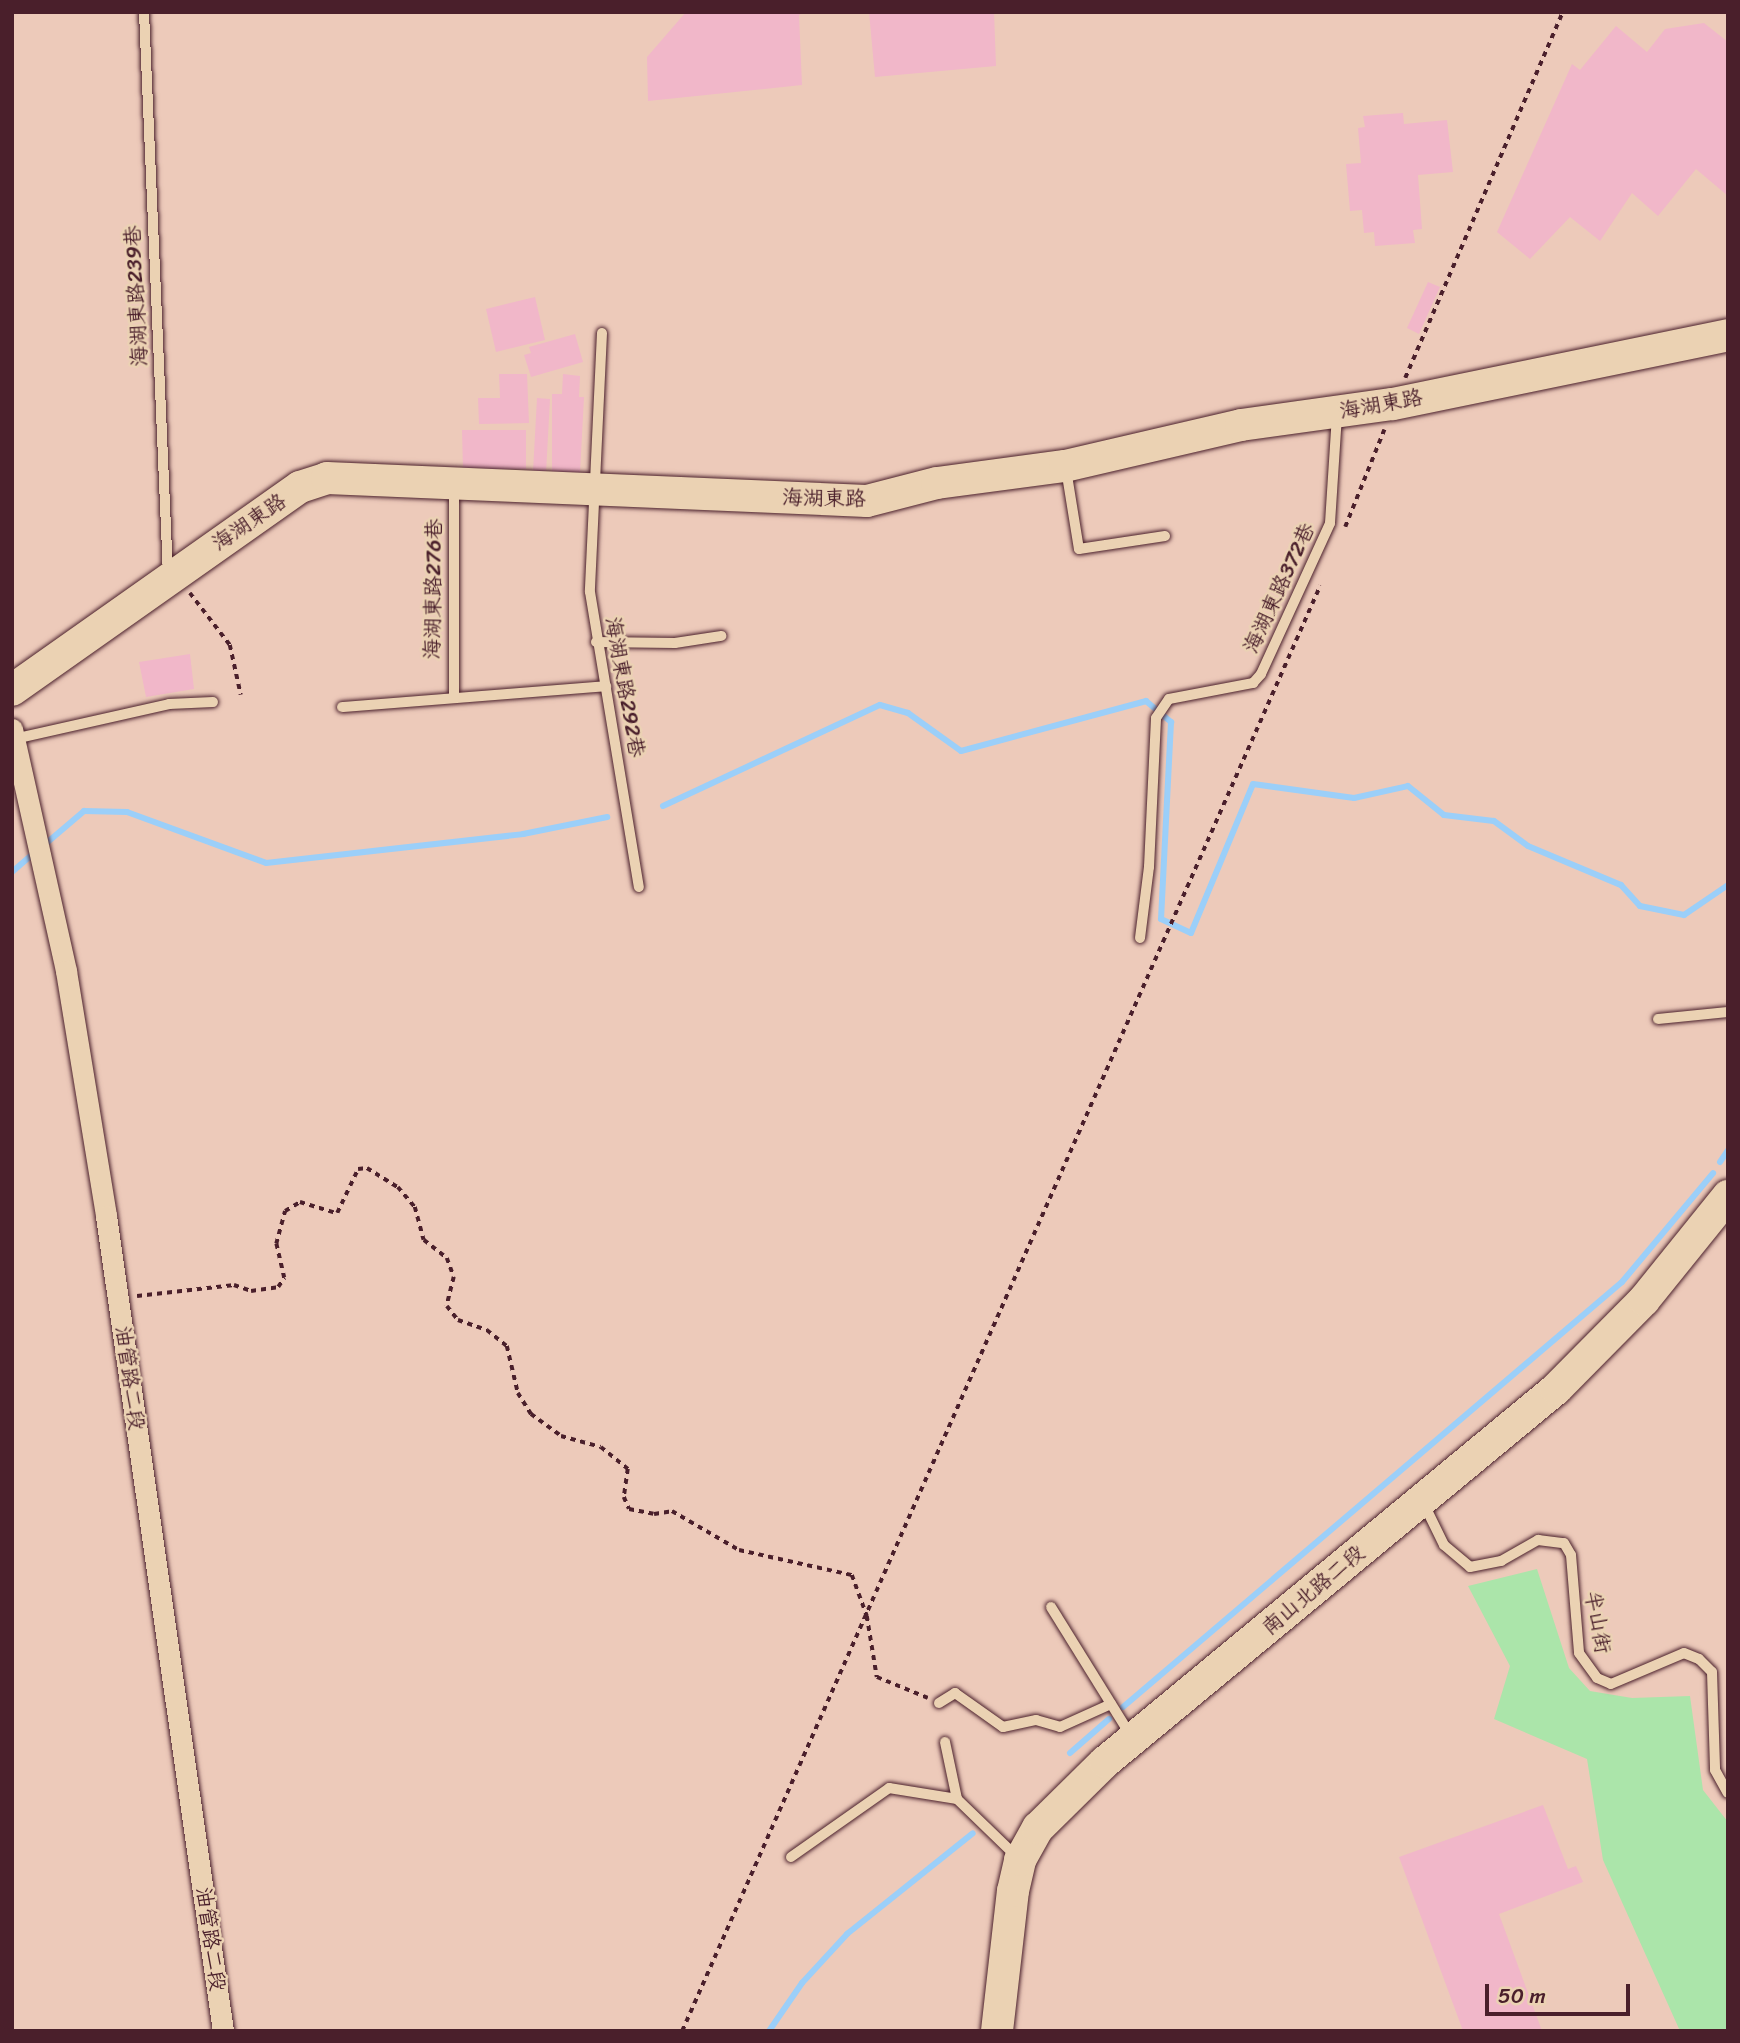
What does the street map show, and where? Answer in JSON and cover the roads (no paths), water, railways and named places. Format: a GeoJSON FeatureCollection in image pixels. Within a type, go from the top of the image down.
{"type":"FeatureCollection","features":[{"type":"Feature","properties":{"kind":"street","name":"海湖東路"},"geometry":{"type":"LineString","coordinates":[[12,690],[171,575],[300,487],[327,478],[364,476],[591,492],[867,501],[937,483],[1065,467],[1241,425],[1393,404],[1728,335]]}},
{"type":"Feature","properties":{"kind":"street","name":"油管路二段"},"geometry":{"type":"LineString","coordinates":[[13,734],[66,971],[118,1298],[223,2031]]}},
{"type":"Feature","properties":{"kind":"street","name":"南山北路二段"},"geometry":{"type":"LineString","coordinates":[[997,2031],[1020,1860],[1064,1798],[1422,1500],[1611,1337],[1728,1196]]}},
{"type":"Feature","properties":{"kind":"lane","name":"海湖東路239巷"},"geometry":{"type":"LineString","coordinates":[[144,12],[171,575]]}},
{"type":"Feature","properties":{"kind":"lane","name":"海湖東路292巷"},"geometry":{"type":"LineString","coordinates":[[602,332],[591,492],[590,592],[596,642],[606,686],[639,887]]}},
{"type":"Feature","properties":{"kind":"lane","name":"海湖東路372巷"},"geometry":{"type":"LineString","coordinates":[[1140,938],[1149,867],[1157,718],[1170,699],[1253,683],[1261,674],[1330,523],[1337,413]]}},
{"type":"Feature","properties":{"kind":"lane"},"geometry":{"type":"LineString","coordinates":[[1065,467],[1079,549],[1165,536]]}},
{"type":"Feature","properties":{"kind":"lane","name":"海湖東路276巷"},"geometry":{"type":"LineString","coordinates":[[454,481],[454,698]]}},
{"type":"Feature","properties":{"kind":"lane"},"geometry":{"type":"LineString","coordinates":[[596,642],[675,642],[721,636]]}},
{"type":"Feature","properties":{"kind":"lane"},"geometry":{"type":"LineString","coordinates":[[342,707],[606,686]]}},
{"type":"Feature","properties":{"kind":"lane"},"geometry":{"type":"LineString","coordinates":[[13,734],[169,704],[213,702]]}},
{"type":"Feature","properties":{"kind":"lane"},"geometry":{"type":"LineString","coordinates":[[1658,1019],[1728,1012]]}},
{"type":"Feature","properties":{"kind":"lane","name":"半山街"},"geometry":{"type":"LineString","coordinates":[[1422,1500],[1444,1545],[1470,1567],[1501,1560],[1538,1540],[1564,1543],[1571,1555],[1579,1653],[1597,1678],[1611,1684],[1684,1653],[1699,1659],[1712,1672],[1715,1770],[1728,1793]]}},
{"type":"Feature","properties":{"kind":"lane"},"geometry":{"type":"LineString","coordinates":[[1051,1607],[1133,1739]]}},
{"type":"Feature","properties":{"kind":"lane"},"geometry":{"type":"LineString","coordinates":[[939,1703],[955,1693],[1003,1727],[1036,1720],[1060,1727],[1111,1704]]}},
{"type":"Feature","properties":{"kind":"lane"},"geometry":{"type":"LineString","coordinates":[[945,1742],[957,1799],[1020,1860]]}},
{"type":"Feature","properties":{"kind":"lane"},"geometry":{"type":"LineString","coordinates":[[791,1857],[890,1788],[957,1799]]}},
{"type":"Feature","properties":{"kind":"waterway"},"geometry":{"type":"LineString","coordinates":[[663,806],[880,705],[908,713],[961,751],[1146,701],[1171,722],[1161,919],[1191,933],[1253,784],[1354,798],[1408,786],[1444,815],[1494,821],[1528,846],[1621,885],[1640,906],[1684,915],[1728,885]]}},
{"type":"Feature","properties":{"kind":"waterway"},"geometry":{"type":"LineString","coordinates":[[43,846],[84,811],[127,812],[266,863],[523,834],[607,817]]}},
{"type":"Feature","properties":{"kind":"waterway"},"geometry":{"type":"LineString","coordinates":[[12,872],[34,853]]}},
{"type":"Feature","properties":{"kind":"waterway"},"geometry":{"type":"LineString","coordinates":[[1720,1162],[1728,1150]]}},
{"type":"Feature","properties":{"kind":"waterway"},"geometry":{"type":"LineString","coordinates":[[1123,1707],[1622,1282],[1713,1173]]}},
{"type":"Feature","properties":{"kind":"waterway"},"geometry":{"type":"LineString","coordinates":[[1070,1753],[1109,1719]]}},
{"type":"Feature","properties":{"kind":"waterway"},"geometry":{"type":"LineString","coordinates":[[769,2031],[802,1983],[847,1934],[973,1833]]}}]}
